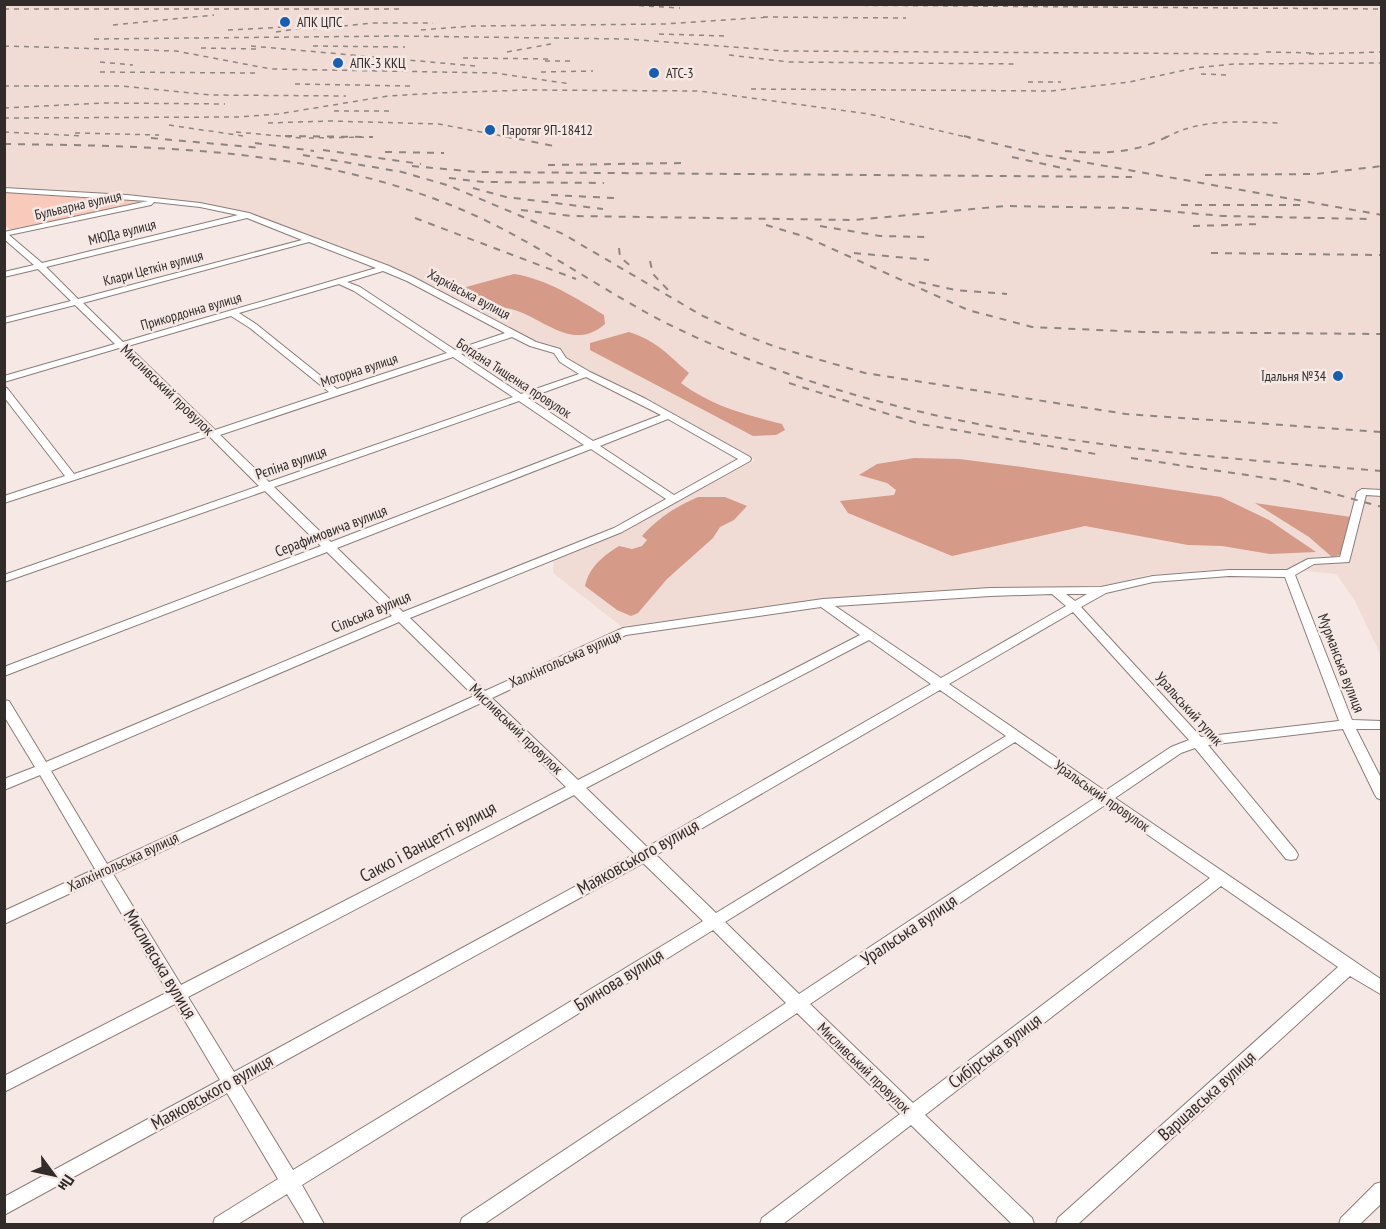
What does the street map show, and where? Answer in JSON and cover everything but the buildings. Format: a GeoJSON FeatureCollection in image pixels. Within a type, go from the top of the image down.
{"type":"FeatureCollection","features":[{"type":"Feature","properties":{"kind":"street","name":"Харківська вулиця"},"geometry":{"type":"LineString","coordinates":[[4,190],[98,195],[200,205],[246,216],[386,268],[476,311],[533,344],[557,351],[563,360],[587,374],[746,459]]}},
{"type":"Feature","properties":{"kind":"street","name":"Бульварна вулиця"},"geometry":{"type":"LineString","coordinates":[[4,234],[158,201]]}},
{"type":"Feature","properties":{"kind":"street","name":"МЮДа вулиця"},"geometry":{"type":"LineString","coordinates":[[4,275],[246,216]]}},
{"type":"Feature","properties":{"kind":"street","name":"Мисливський провулок"},"geometry":{"type":"LineString","coordinates":[[4,234],[40,266],[1025,1224]]}},
{"type":"Feature","properties":{"kind":"street","name":"Клари Цеткін вулиця"},"geometry":{"type":"LineString","coordinates":[[4,321],[309,240]]}},
{"type":"Feature","properties":{"kind":"street","name":"Прикордонна вулиця"},"geometry":{"type":"LineString","coordinates":[[4,379],[386,268]]}},
{"type":"Feature","properties":{"kind":"street","name":"Богдана Тищенка провулок"},"geometry":{"type":"LineString","coordinates":[[340,282],[357,290],[453,355],[523,397],[591,446],[673,499]]}},
{"type":"Feature","properties":{"kind":"street"},"geometry":{"type":"LineString","coordinates":[[232,314],[253,326],[336,393]]}},
{"type":"Feature","properties":{"kind":"street","name":"Моторна вулиця"},"geometry":{"type":"LineString","coordinates":[[4,500],[453,355],[514,333]]}},
{"type":"Feature","properties":{"kind":"street","name":"Рєпіна вулиця"},"geometry":{"type":"LineString","coordinates":[[4,579],[587,374]]}},
{"type":"Feature","properties":{"kind":"street"},"geometry":{"type":"LineString","coordinates":[[4,390],[72,478]]}},
{"type":"Feature","properties":{"kind":"street","name":"Серафимовича вулиця"},"geometry":{"type":"LineString","coordinates":[[4,672],[668,416]]}},
{"type":"Feature","properties":{"kind":"street","name":"Сільська вулиця"},"geometry":{"type":"LineString","coordinates":[[4,785],[401,617],[618,530],[746,459]]}},
{"type":"Feature","properties":{"kind":"street"},"geometry":{"type":"LineString","coordinates":[[1289,574],[1312,561],[1345,560],[1362,492],[1382,493]]}},
{"type":"Feature","properties":{"kind":"street","name":"Маяковського вулиця"},"geometry":{"type":"LineString","coordinates":[[4,1207],[645,855],[1102,590],[1153,579],[1229,573],[1289,574]]}},
{"type":"Feature","properties":{"kind":"street","name":"Мурманська вулиця"},"geometry":{"type":"LineString","coordinates":[[1289,574],[1347,724],[1382,795]]}},
{"type":"Feature","properties":{"kind":"street","name":"Халхінгольська вулиця"},"geometry":{"type":"LineString","coordinates":[[4,918],[623,632],[823,603],[1102,590]]}},
{"type":"Feature","properties":{"kind":"street","name":"Уральський тупик"},"geometry":{"type":"LineString","coordinates":[[1055,591],[1074,606],[1198,742],[1291,855]]}},
{"type":"Feature","properties":{"kind":"street","name":"Уральський провулок"},"geometry":{"type":"LineString","coordinates":[[823,603],[1382,989]]}},
{"type":"Feature","properties":{"kind":"street","name":"Сакко і Ванцетті вулиця"},"geometry":{"type":"LineString","coordinates":[[4,1085],[869,635]]}},
{"type":"Feature","properties":{"kind":"street","name":"Мисливська вулиця"},"geometry":{"type":"LineString","coordinates":[[4,704],[315,1224]]}},
{"type":"Feature","properties":{"kind":"street","name":"Уральська вулиця"},"geometry":{"type":"LineString","coordinates":[[469,1224],[1176,750],[1198,742],[1347,724],[1382,726]]}},
{"type":"Feature","properties":{"kind":"street","name":"Блинова вулиця"},"geometry":{"type":"LineString","coordinates":[[222,1224],[1016,736]]}},
{"type":"Feature","properties":{"kind":"street","name":"Сибірська вулиця"},"geometry":{"type":"LineString","coordinates":[[769,1224],[1221,878]]}},
{"type":"Feature","properties":{"kind":"street","name":"Варшавська вулиця"},"geometry":{"type":"LineString","coordinates":[[1065,1224],[1349,967]]}},
{"type":"Feature","properties":{"kind":"street"},"geometry":{"type":"LineString","coordinates":[[1348,1224],[1382,1190]]}},
{"type":"Feature","properties":{"kind":"shaded area"},"geometry":{"type":"Polygon","coordinates":[[[5,5],[1381,5],[1381,656],[1355,601],[1336,574],[1295,570],[1225,569],[1149,575],[1098,587],[988,588],[819,599],[622,627],[553,573],[554,559],[623,532],[755,460],[568,359],[561,349],[536,342],[438,289],[249,214],[202,204],[5,189],[5,5]]]}},
{"type":"Feature","properties":{"kind":"shaded area"},"geometry":{"type":"Polygon","coordinates":[[[4,189],[99,193],[159,200],[24,231],[9,229],[5,225],[4,189]]]}},
{"type":"Feature","properties":{"kind":"shaded area"},"geometry":{"type":"Polygon","coordinates":[[[514,274],[538,280],[572,296],[604,315],[605,324],[593,332],[581,335],[569,334],[523,313],[457,295],[459,289],[514,274]]]}},
{"type":"Feature","properties":{"kind":"shaded area"},"geometry":{"type":"Polygon","coordinates":[[[629,332],[654,344],[689,373],[681,383],[693,391],[730,409],[782,424],[785,430],[776,435],[753,436],[590,350],[590,343],[629,332]]]}},
{"type":"Feature","properties":{"kind":"shaded area"},"geometry":{"type":"Polygon","coordinates":[[[914,458],[959,459],[1022,467],[1221,497],[1269,520],[1316,552],[1270,554],[1222,546],[1188,545],[1085,526],[952,556],[848,513],[840,501],[894,495],[896,490],[887,483],[859,475],[877,464],[914,458]]]}},
{"type":"Feature","properties":{"kind":"shaded area"},"geometry":{"type":"Polygon","coordinates":[[[698,497],[725,497],[747,506],[734,520],[720,527],[713,538],[667,579],[638,613],[631,616],[617,610],[585,586],[593,567],[607,554],[619,546],[632,549],[642,546],[647,540],[642,536],[661,518],[698,497]]]}},
{"type":"Feature","properties":{"kind":"shaded area"},"geometry":{"type":"Polygon","coordinates":[[[1255,503],[1351,517],[1340,555],[1332,557],[1309,537],[1255,503]]]}},
{"type":"Feature","properties":{"kind":"railway"},"geometry":{"type":"LineString","coordinates":[[673,4],[1382,9]]}},
{"type":"Feature","properties":{"kind":"railway"},"geometry":{"type":"LineString","coordinates":[[629,5],[680,8]]}},
{"type":"Feature","properties":{"kind":"railway"},"geometry":{"type":"LineString","coordinates":[[4,9],[402,9]]}},
{"type":"Feature","properties":{"kind":"railway"},"geometry":{"type":"LineString","coordinates":[[113,25],[214,15]]}},
{"type":"Feature","properties":{"kind":"railway"},"geometry":{"type":"LineString","coordinates":[[763,17],[769,17]]}},
{"type":"Feature","properties":{"kind":"railway"},"geometry":{"type":"LineString","coordinates":[[421,30],[474,26],[665,24],[769,17]]}},
{"type":"Feature","properties":{"kind":"railway"},"geometry":{"type":"LineString","coordinates":[[769,17],[906,18]]}},
{"type":"Feature","properties":{"kind":"railway"},"geometry":{"type":"LineString","coordinates":[[313,29],[373,23],[433,23]]}},
{"type":"Feature","properties":{"kind":"railway"},"geometry":{"type":"LineString","coordinates":[[276,32],[321,25]]}},
{"type":"Feature","properties":{"kind":"railway"},"geometry":{"type":"LineString","coordinates":[[228,30],[285,27]]}},
{"type":"Feature","properties":{"kind":"railway"},"geometry":{"type":"LineString","coordinates":[[659,34],[725,36]]}},
{"type":"Feature","properties":{"kind":"railway"},"geometry":{"type":"LineString","coordinates":[[94,39],[398,36],[627,39],[785,51],[1261,54]]}},
{"type":"Feature","properties":{"kind":"railway"},"geometry":{"type":"LineString","coordinates":[[507,52],[551,44]]}},
{"type":"Feature","properties":{"kind":"railway"},"geometry":{"type":"LineString","coordinates":[[4,46],[176,51],[271,69],[495,73],[571,84]]}},
{"type":"Feature","properties":{"kind":"railway"},"geometry":{"type":"LineString","coordinates":[[251,46],[475,66]]}},
{"type":"Feature","properties":{"kind":"railway"},"geometry":{"type":"LineString","coordinates":[[313,46],[405,47]]}},
{"type":"Feature","properties":{"kind":"railway"},"geometry":{"type":"LineString","coordinates":[[201,48],[258,49]]}},
{"type":"Feature","properties":{"kind":"railway"},"geometry":{"type":"LineString","coordinates":[[1266,52],[1316,53]]}},
{"type":"Feature","properties":{"kind":"railway"},"geometry":{"type":"LineString","coordinates":[[1309,54],[1382,52]]}},
{"type":"Feature","properties":{"kind":"railway"},"geometry":{"type":"LineString","coordinates":[[729,55],[789,62],[1018,64]]}},
{"type":"Feature","properties":{"kind":"railway"},"geometry":{"type":"LineString","coordinates":[[463,58],[552,59]]}},
{"type":"Feature","properties":{"kind":"railway"},"geometry":{"type":"LineString","coordinates":[[545,61],[572,61]]}},
{"type":"Feature","properties":{"kind":"railway"},"geometry":{"type":"LineString","coordinates":[[100,62],[133,65]]}},
{"type":"Feature","properties":{"kind":"railway"},"geometry":{"type":"LineString","coordinates":[[751,89],[1051,91],[1129,82],[1195,68],[1234,64],[1382,63]]}},
{"type":"Feature","properties":{"kind":"railway"},"geometry":{"type":"LineString","coordinates":[[541,72],[593,71]]}},
{"type":"Feature","properties":{"kind":"railway"},"geometry":{"type":"LineString","coordinates":[[100,72],[259,73]]}},
{"type":"Feature","properties":{"kind":"railway"},"geometry":{"type":"LineString","coordinates":[[1201,74],[1228,75]]}},
{"type":"Feature","properties":{"kind":"railway"},"geometry":{"type":"LineString","coordinates":[[1028,82],[1061,82]]}},
{"type":"Feature","properties":{"kind":"railway"},"geometry":{"type":"LineString","coordinates":[[295,84],[411,86]]}},
{"type":"Feature","properties":{"kind":"railway"},"geometry":{"type":"LineString","coordinates":[[4,86],[121,86],[210,95],[346,96]]}},
{"type":"Feature","properties":{"kind":"railway"},"geometry":{"type":"LineString","coordinates":[[4,118],[238,117],[278,114],[388,96],[438,93],[528,90],[699,91],[869,114],[970,138]]}},
{"type":"Feature","properties":{"kind":"railway"},"geometry":{"type":"LineString","coordinates":[[4,108],[104,103],[225,104]]}},
{"type":"Feature","properties":{"kind":"railway"},"geometry":{"type":"LineString","coordinates":[[334,111],[389,111]]}},
{"type":"Feature","properties":{"kind":"railway"},"geometry":{"type":"LineString","coordinates":[[268,123],[330,121],[439,124],[512,138]]}},
{"type":"Feature","properties":{"kind":"railway"},"geometry":{"type":"LineString","coordinates":[[1165,138],[1206,124],[1279,123]]}},
{"type":"Feature","properties":{"kind":"railway"},"geometry":{"type":"LineString","coordinates":[[169,125],[243,136]]}},
{"type":"Feature","properties":{"kind":"railway"},"geometry":{"type":"LineString","coordinates":[[4,132],[82,136]]}},
{"type":"Feature","properties":{"kind":"railway"},"geometry":{"type":"LineString","coordinates":[[236,132],[302,138]]}},
{"type":"Feature","properties":{"kind":"railway"},"geometry":{"type":"LineString","coordinates":[[75,133],[159,135]]}},
{"type":"Feature","properties":{"kind":"railway"},"geometry":{"type":"LineString","coordinates":[[285,136],[373,137],[309,138]]}},
{"type":"Feature","properties":{"kind":"railway"},"geometry":{"type":"LineString","coordinates":[[504,136],[554,146]]}},
{"type":"Feature","properties":{"kind":"railway"},"geometry":{"type":"LineString","coordinates":[[964,136],[1038,154],[1382,215]]}},
{"type":"Feature","properties":{"kind":"railway"},"geometry":{"type":"LineString","coordinates":[[1065,151],[1118,151],[1143,146],[1168,136]]}},
{"type":"Feature","properties":{"kind":"railway"},"geometry":{"type":"LineString","coordinates":[[151,138],[262,148]]}},
{"type":"Feature","properties":{"kind":"railway"},"geometry":{"type":"LineString","coordinates":[[255,143],[314,151]]}},
{"type":"Feature","properties":{"kind":"railway"},"geometry":{"type":"LineString","coordinates":[[4,144],[177,149],[234,154],[348,173],[403,188],[458,208],[531,244],[647,313],[715,346],[768,367],[858,396],[1006,429],[1081,441],[1156,451],[1382,471]]}},
{"type":"Feature","properties":{"kind":"railway"},"geometry":{"type":"LineString","coordinates":[[323,150],[421,164]]}},
{"type":"Feature","properties":{"kind":"railway"},"geometry":{"type":"LineString","coordinates":[[385,152],[444,153]]}},
{"type":"Feature","properties":{"kind":"railway"},"geometry":{"type":"LineString","coordinates":[[303,155],[402,172],[450,186],[563,234],[701,315],[742,334],[776,347],[865,373],[1126,414],[1382,432]]}},
{"type":"Feature","properties":{"kind":"railway"},"geometry":{"type":"LineString","coordinates":[[1012,157],[1071,170]]}},
{"type":"Feature","properties":{"kind":"railway"},"geometry":{"type":"LineString","coordinates":[[548,165],[683,163]]}},
{"type":"Feature","properties":{"kind":"railway"},"geometry":{"type":"LineString","coordinates":[[412,166],[477,172],[1132,177]]}},
{"type":"Feature","properties":{"kind":"railway"},"geometry":{"type":"LineString","coordinates":[[1205,175],[1316,174],[1382,166]]}},
{"type":"Feature","properties":{"kind":"railway"},"geometry":{"type":"LineString","coordinates":[[449,178],[483,182],[604,183]]}},
{"type":"Feature","properties":{"kind":"railway"},"geometry":{"type":"LineString","coordinates":[[473,188],[506,197],[603,209]]}},
{"type":"Feature","properties":{"kind":"railway"},"geometry":{"type":"LineString","coordinates":[[551,195],[614,198]]}},
{"type":"Feature","properties":{"kind":"railway"},"geometry":{"type":"LineString","coordinates":[[1181,205],[1301,205]]}},
{"type":"Feature","properties":{"kind":"railway"},"geometry":{"type":"LineString","coordinates":[[521,210],[572,216],[854,220],[1005,206],[1131,208],[1223,216],[1368,219]]}},
{"type":"Feature","properties":{"kind":"railway"},"geometry":{"type":"LineString","coordinates":[[415,218],[576,279]]}},
{"type":"Feature","properties":{"kind":"railway"},"geometry":{"type":"LineString","coordinates":[[1193,226],[1261,224]]}},
{"type":"Feature","properties":{"kind":"railway"},"geometry":{"type":"LineString","coordinates":[[766,225],[806,237],[968,310],[1032,327],[1142,332],[1382,334]]}},
{"type":"Feature","properties":{"kind":"railway"},"geometry":{"type":"LineString","coordinates":[[820,226],[880,236],[926,237]]}},
{"type":"Feature","properties":{"kind":"railway"},"geometry":{"type":"LineString","coordinates":[[619,248],[620,257],[632,267]]}},
{"type":"Feature","properties":{"kind":"railway"},"geometry":{"type":"LineString","coordinates":[[854,253],[929,260]]}},
{"type":"Feature","properties":{"kind":"railway"},"geometry":{"type":"LineString","coordinates":[[1211,253],[1382,255]]}},
{"type":"Feature","properties":{"kind":"railway"},"geometry":{"type":"LineString","coordinates":[[650,261],[653,274],[669,291]]}},
{"type":"Feature","properties":{"kind":"railway"},"geometry":{"type":"LineString","coordinates":[[919,282],[955,290],[1007,294]]}},
{"type":"Feature","properties":{"kind":"railway"},"geometry":{"type":"LineString","coordinates":[[789,383],[920,424],[1096,454]]}},
{"type":"Feature","properties":{"kind":"railway"},"geometry":{"type":"LineString","coordinates":[[1131,458],[1287,481],[1382,507]]}},
{"type":"Feature","properties":{"kind":"place","name":"АПК ЦПС"},"geometry":{"type":"Point","coordinates":[285,22]}},
{"type":"Feature","properties":{"kind":"place","name":"АПК-3 ККЦ"},"geometry":{"type":"Point","coordinates":[338,63]}},
{"type":"Feature","properties":{"kind":"place","name":"АТС-3"},"geometry":{"type":"Point","coordinates":[654,73]}},
{"type":"Feature","properties":{"kind":"place","name":"Паротяг 9П-18412"},"geometry":{"type":"Point","coordinates":[490,130]}},
{"type":"Feature","properties":{"kind":"place","name":"Їдальня №34"},"geometry":{"type":"Point","coordinates":[1338,376]}}]}
